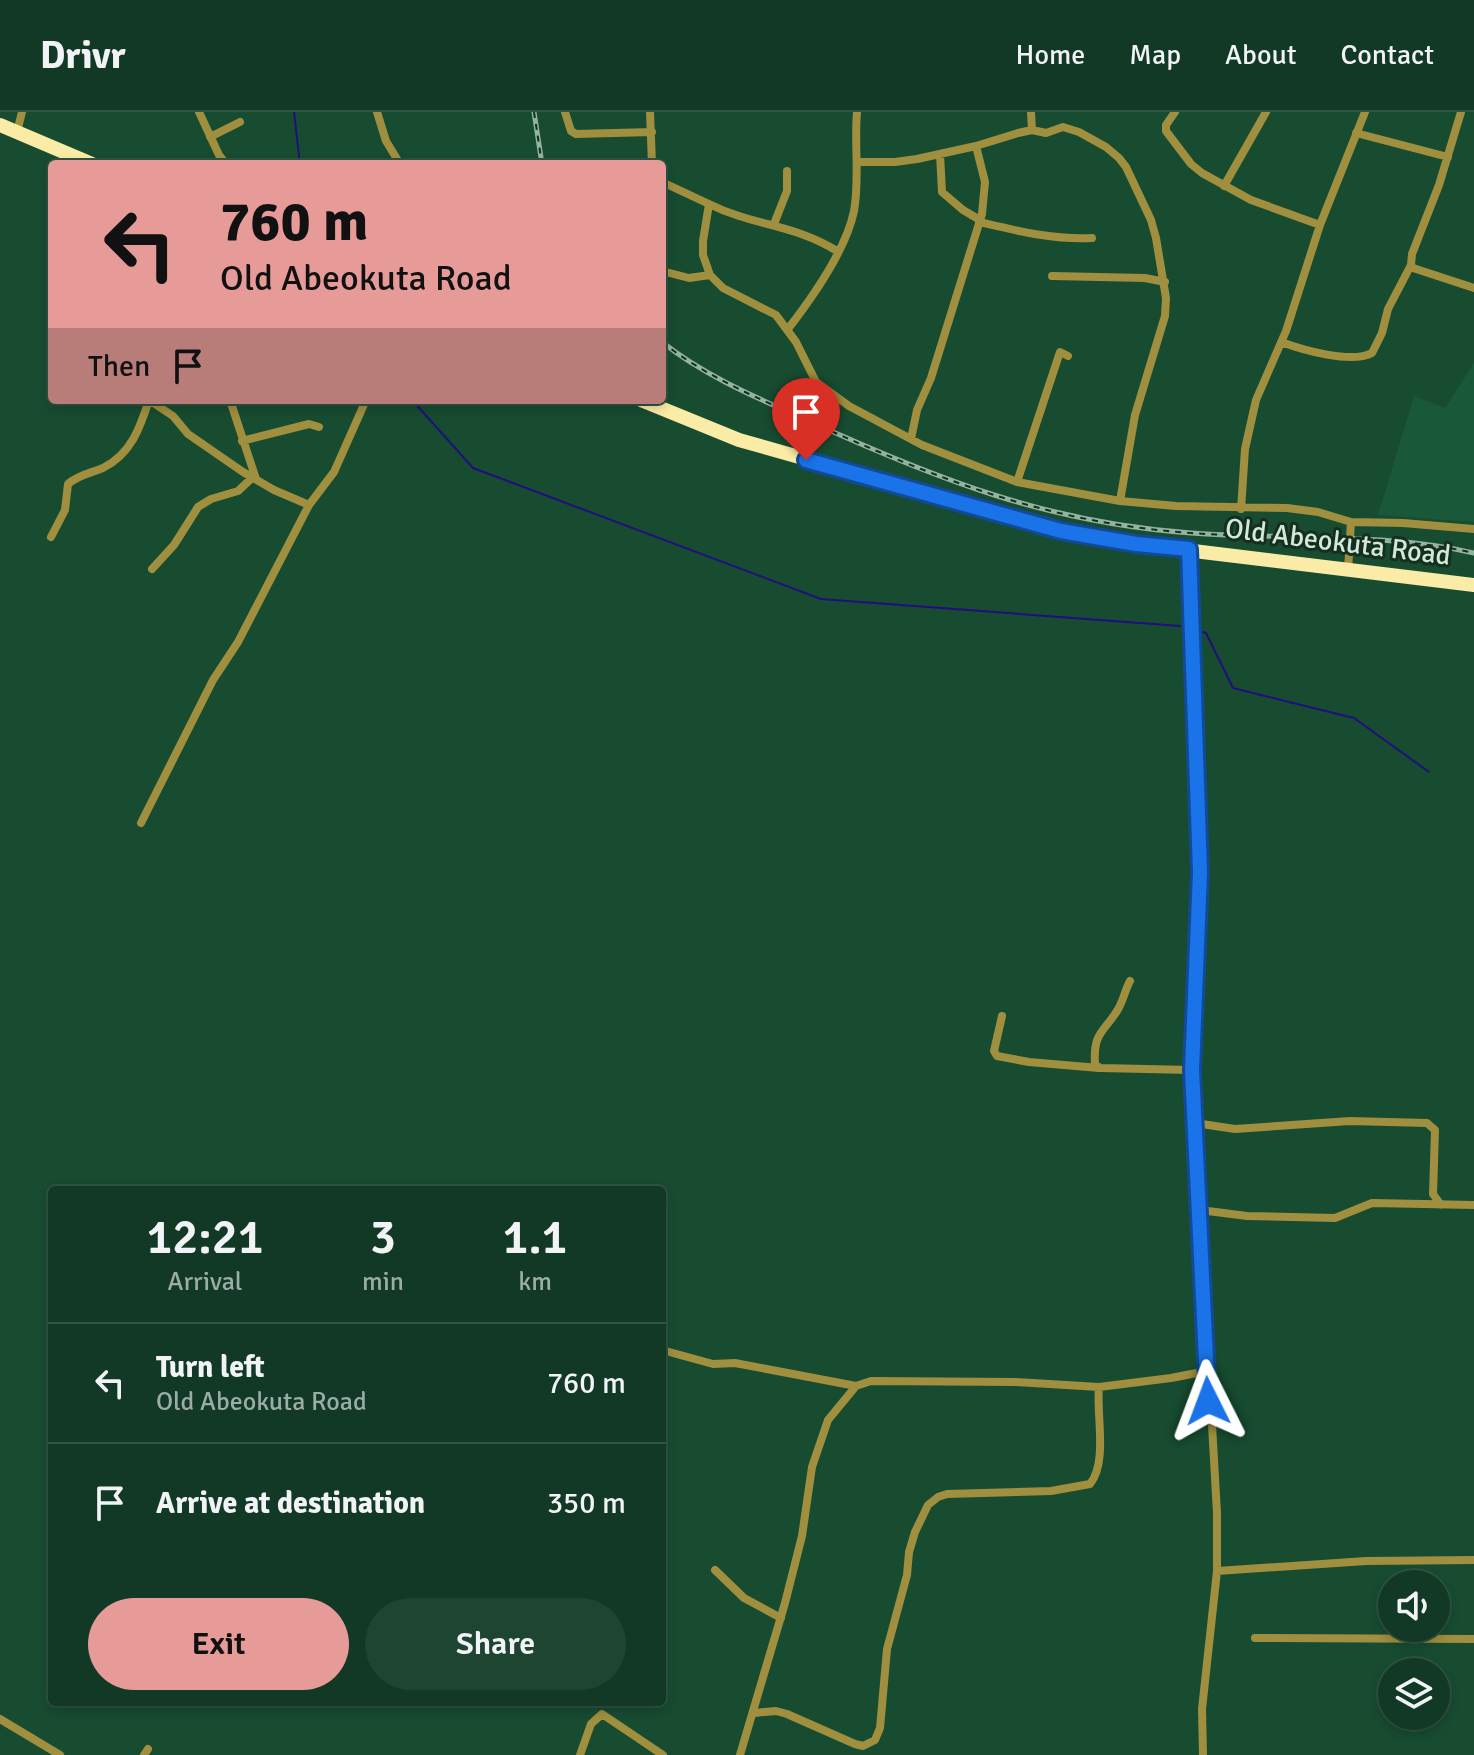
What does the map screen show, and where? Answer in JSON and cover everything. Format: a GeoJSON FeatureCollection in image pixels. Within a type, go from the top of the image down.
{"type":"FeatureCollection","features":[{"type":"Feature","properties":{"kind":"highway"},"geometry":{"type":"LineString","coordinates":[[0,125],[83,160]]}},
{"type":"Feature","properties":{"kind":"highway","name":"Old Abeokuta Road"},"geometry":{"type":"LineString","coordinates":[[651,404],[739,440],[1061,531],[1136,544],[1474,585]]}},
{"type":"Feature","properties":{"kind":"street"},"geometry":{"type":"LineString","coordinates":[[17,132],[22,112]]}},
{"type":"Feature","properties":{"kind":"street"},"geometry":{"type":"LineString","coordinates":[[199,112],[224,160]]}},
{"type":"Feature","properties":{"kind":"street"},"geometry":{"type":"LineString","coordinates":[[377,112],[386,141],[398,160]]}},
{"type":"Feature","properties":{"kind":"street"},"geometry":{"type":"LineString","coordinates":[[565,112],[571,131],[576,134],[652,132]]}},
{"type":"Feature","properties":{"kind":"street"},"geometry":{"type":"LineString","coordinates":[[650,112],[652,160]]}},
{"type":"Feature","properties":{"kind":"street"},"geometry":{"type":"LineString","coordinates":[[788,329],[810,299],[837,251],[854,211],[857,112]]}},
{"type":"Feature","properties":{"kind":"street"},"geometry":{"type":"LineString","coordinates":[[1031,112],[1032,130]]}},
{"type":"Feature","properties":{"kind":"street"},"geometry":{"type":"LineString","coordinates":[[1175,112],[1166,125],[1166,131],[1191,164],[1224,186],[1286,215],[1320,225]]}},
{"type":"Feature","properties":{"kind":"street"},"geometry":{"type":"LineString","coordinates":[[1224,186],[1266,112]]}},
{"type":"Feature","properties":{"kind":"street"},"geometry":{"type":"LineString","coordinates":[[1241,509],[1245,449],[1256,400],[1281,342],[1320,225],[1365,112]]}},
{"type":"Feature","properties":{"kind":"street"},"geometry":{"type":"LineString","coordinates":[[1281,342],[1339,356],[1370,355],[1382,333],[1388,309],[1411,265],[1412,254],[1461,112]]}},
{"type":"Feature","properties":{"kind":"street"},"geometry":{"type":"LineString","coordinates":[[210,137],[240,122]]}},
{"type":"Feature","properties":{"kind":"street"},"geometry":{"type":"LineString","coordinates":[[857,162],[895,162],[976,146],[1032,130],[1046,133],[1063,127],[1106,147],[1126,167],[1151,220],[1165,282],[1165,316],[1135,415],[1120,501]]}},
{"type":"Feature","properties":{"kind":"street"},"geometry":{"type":"LineString","coordinates":[[1356,133],[1448,157]]}},
{"type":"Feature","properties":{"kind":"street"},"geometry":{"type":"LineString","coordinates":[[911,439],[917,410],[931,378],[980,221],[985,182],[976,146]]}},
{"type":"Feature","properties":{"kind":"street"},"geometry":{"type":"LineString","coordinates":[[940,154],[942,192],[980,221],[1037,236],[1092,238]]}},
{"type":"Feature","properties":{"kind":"street"},"geometry":{"type":"LineString","coordinates":[[774,224],[787,191],[787,171]]}},
{"type":"Feature","properties":{"kind":"street"},"geometry":{"type":"LineString","coordinates":[[666,184],[735,217],[774,224],[815,237],[837,251]]}},
{"type":"Feature","properties":{"kind":"street"},"geometry":{"type":"LineString","coordinates":[[709,204],[703,255],[710,275],[723,288],[776,315],[788,329],[816,382],[849,406],[911,439],[1017,482],[1120,501],[1241,509],[1287,508],[1318,512],[1351,522],[1474,529]]}},
{"type":"Feature","properties":{"kind":"street"},"geometry":{"type":"LineString","coordinates":[[1411,265],[1474,288]]}},
{"type":"Feature","properties":{"kind":"street"},"geometry":{"type":"LineString","coordinates":[[666,272],[689,278],[710,275]]}},
{"type":"Feature","properties":{"kind":"street"},"geometry":{"type":"LineString","coordinates":[[1052,276],[1157,279],[1165,282]]}},
{"type":"Feature","properties":{"kind":"street"},"geometry":{"type":"LineString","coordinates":[[1017,482],[1060,352],[1068,356]]}},
{"type":"Feature","properties":{"kind":"street"},"geometry":{"type":"LineString","coordinates":[[51,537],[65,510],[68,484],[117,460],[127,450],[147,404]]}},
{"type":"Feature","properties":{"kind":"street"},"geometry":{"type":"LineString","coordinates":[[155,404],[173,416],[188,434],[254,478],[309,505]]}},
{"type":"Feature","properties":{"kind":"street"},"geometry":{"type":"LineString","coordinates":[[231,404],[254,478]]}},
{"type":"Feature","properties":{"kind":"street"},"geometry":{"type":"LineString","coordinates":[[141,823],[213,680],[238,642],[309,505],[334,472],[364,404]]}},
{"type":"Feature","properties":{"kind":"street"},"geometry":{"type":"LineString","coordinates":[[242,441],[309,424],[319,427]]}},
{"type":"Feature","properties":{"kind":"street"},"geometry":{"type":"LineString","coordinates":[[152,569],[174,545],[198,507],[211,499],[238,491],[254,478]]}},
{"type":"Feature","properties":{"kind":"street"},"geometry":{"type":"LineString","coordinates":[[1348,570],[1351,522]]}},
{"type":"Feature","properties":{"kind":"street"},"geometry":{"type":"LineString","coordinates":[[1189,549],[1200,872],[1192,1070],[1207,1371],[1215,1463],[1217,1571],[1202,1709],[1203,1755]]}},
{"type":"Feature","properties":{"kind":"street"},"geometry":{"type":"LineString","coordinates":[[1100,1068],[1095,1064],[1095,1045],[1106,1023],[1119,1008],[1130,981]]}},
{"type":"Feature","properties":{"kind":"street"},"geometry":{"type":"LineString","coordinates":[[1002,1016],[994,1051],[997,1056],[1100,1068],[1192,1070]]}},
{"type":"Feature","properties":{"kind":"street"},"geometry":{"type":"LineString","coordinates":[[1195,1123],[1235,1129],[1350,1121],[1427,1123],[1435,1130],[1433,1194],[1441,1205]]}},
{"type":"Feature","properties":{"kind":"street"},"geometry":{"type":"LineString","coordinates":[[1200,1210],[1247,1216],[1335,1218],[1372,1203],[1474,1205]]}},
{"type":"Feature","properties":{"kind":"street"},"geometry":{"type":"LineString","coordinates":[[666,1351],[713,1364],[735,1363],[856,1386],[871,1381],[1016,1382],[1099,1387],[1207,1371]]}},
{"type":"Feature","properties":{"kind":"street"},"geometry":{"type":"LineString","coordinates":[[740,1755],[802,1536],[812,1467],[828,1420],[856,1386]]}},
{"type":"Feature","properties":{"kind":"street"},"geometry":{"type":"LineString","coordinates":[[754,1713],[776,1711],[787,1714],[863,1746],[875,1740],[879,1735],[882,1716],[887,1649],[907,1575],[909,1552],[928,1505],[947,1494],[1051,1491],[1090,1484],[1098,1470],[1099,1387]]}},
{"type":"Feature","properties":{"kind":"street"},"geometry":{"type":"LineString","coordinates":[[1217,1571],[1366,1561],[1474,1560]]}},
{"type":"Feature","properties":{"kind":"street"},"geometry":{"type":"LineString","coordinates":[[715,1570],[744,1598],[781,1618]]}},
{"type":"Feature","properties":{"kind":"street"},"geometry":{"type":"LineString","coordinates":[[1255,1638],[1474,1639]]}},
{"type":"Feature","properties":{"kind":"street"},"geometry":{"type":"LineString","coordinates":[[580,1755],[591,1724],[602,1714],[663,1755]]}},
{"type":"Feature","properties":{"kind":"street"},"geometry":{"type":"LineString","coordinates":[[0,1719],[60,1755]]}},
{"type":"Feature","properties":{"kind":"shaded area"},"geometry":{"type":"Polygon","coordinates":[[[1474,363],[1474,522],[1378,515],[1414,396],[1445,408],[1474,363]]]}},
{"type":"Feature","properties":{"kind":"waterway"},"geometry":{"type":"LineString","coordinates":[[294,112],[300,160]]}},
{"type":"Feature","properties":{"kind":"waterway"},"geometry":{"type":"LineString","coordinates":[[416,404],[473,468],[821,599],[1180,626]]}},
{"type":"Feature","properties":{"kind":"waterway"},"geometry":{"type":"LineString","coordinates":[[1199,631],[1206,633],[1233,688],[1354,718],[1429,772]]}},
{"type":"Feature","properties":{"kind":"railway"},"geometry":{"type":"LineString","coordinates":[[534,112],[541,160]]}},
{"type":"Feature","properties":{"kind":"railway"},"geometry":{"type":"LineString","coordinates":[[666,345],[734,386],[858,443],[950,480],[1042,509],[1139,528],[1227,535],[1369,539],[1474,553]]}},
{"type":"Feature","properties":{"kind":"route"},"geometry":{"type":"LineString","coordinates":[[806,460],[1061,531],[1136,544],[1189,549],[1200,872],[1192,1070],[1208,1401]]}}]}
